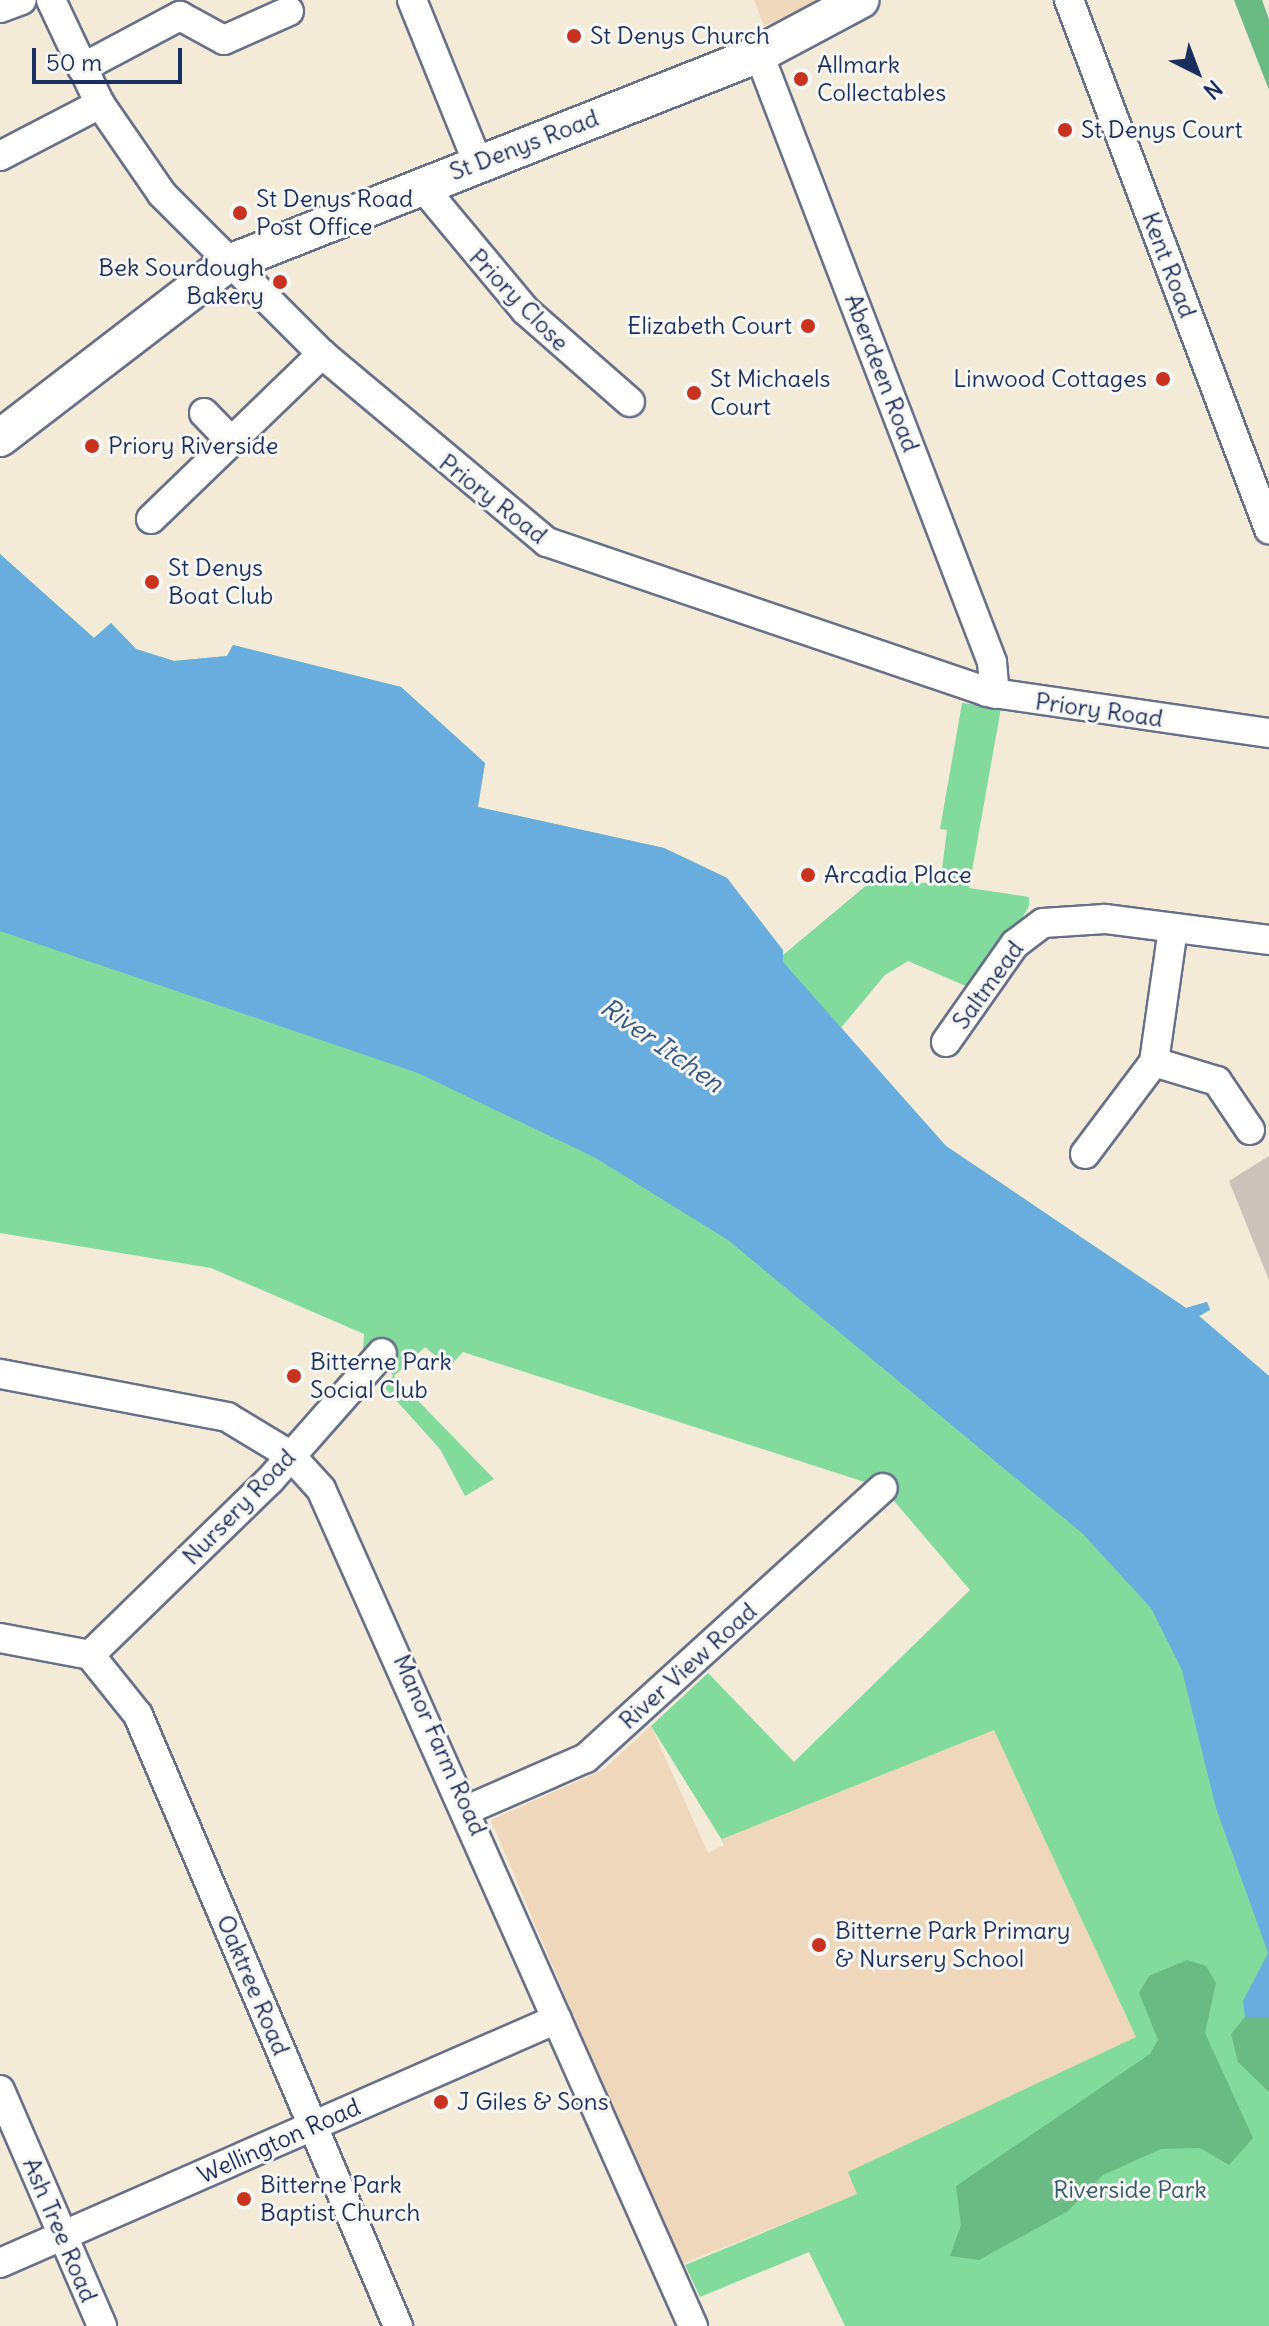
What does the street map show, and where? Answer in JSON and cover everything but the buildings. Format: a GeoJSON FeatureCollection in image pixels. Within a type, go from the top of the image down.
{"type":"FeatureCollection","features":[{"type":"Feature","properties":{"kind":"main road","name":"St Denys Road"},"geometry":{"type":"LineString","coordinates":[[0,438],[227,264],[759,54],[860,0]]}},
{"type":"Feature","properties":{"kind":"street"},"geometry":{"type":"LineString","coordinates":[[0,8],[22,0]]}},
{"type":"Feature","properties":{"kind":"street","name":"Priory Road"},"geometry":{"type":"LineString","coordinates":[[51,0],[100,104],[145,172],[227,264],[322,354],[547,542],[995,694],[1269,733]]}},
{"type":"Feature","properties":{"kind":"street"},"geometry":{"type":"LineString","coordinates":[[412,0],[478,163]]}},
{"type":"Feature","properties":{"kind":"street","name":"Kent Road"},"geometry":{"type":"LineString","coordinates":[[1069,0],[1269,529]]}},
{"type":"Feature","properties":{"kind":"street"},"geometry":{"type":"LineString","coordinates":[[82,68],[164,10],[224,40],[289,11]]}},
{"type":"Feature","properties":{"kind":"street","name":"Aberdeen Road"},"geometry":{"type":"LineString","coordinates":[[759,54],[992,662],[995,694]]}},
{"type":"Feature","properties":{"kind":"street"},"geometry":{"type":"LineString","coordinates":[[0,156],[100,104]]}},
{"type":"Feature","properties":{"kind":"street","name":"Priory Close"},"geometry":{"type":"LineString","coordinates":[[421,185],[526,311],[630,402]]}},
{"type":"Feature","properties":{"kind":"street"},"geometry":{"type":"LineString","coordinates":[[151,519],[322,354]]}},
{"type":"Feature","properties":{"kind":"street"},"geometry":{"type":"LineString","coordinates":[[204,413],[232,442]]}},
{"type":"Feature","properties":{"kind":"street","name":"Saltmead"},"geometry":{"type":"LineString","coordinates":[[945,1041],[1015,944],[1043,923],[1093,918],[1269,940]]}},
{"type":"Feature","properties":{"kind":"street"},"geometry":{"type":"LineString","coordinates":[[1085,1154],[1154,1062],[1173,928]]}},
{"type":"Feature","properties":{"kind":"street"},"geometry":{"type":"LineString","coordinates":[[1154,1062],[1209,1076],[1222,1103],[1250,1130]]}},
{"type":"Feature","properties":{"kind":"street","name":"Nursery Road"},"geometry":{"type":"LineString","coordinates":[[90,1655],[290,1455],[382,1353]]}},
{"type":"Feature","properties":{"kind":"street","name":"Manor Farm Road"},"geometry":{"type":"LineString","coordinates":[[0,1374],[227,1417],[290,1455],[340,1520],[693,2326]]}},
{"type":"Feature","properties":{"kind":"street","name":"River View Road"},"geometry":{"type":"LineString","coordinates":[[469,1809],[586,1758],[883,1488]]}},
{"type":"Feature","properties":{"kind":"street"},"geometry":{"type":"LineString","coordinates":[[0,1638],[90,1655]]}},
{"type":"Feature","properties":{"kind":"street","name":"Oaktree Road"},"geometry":{"type":"LineString","coordinates":[[90,1655],[138,1715],[398,2326]]}},
{"type":"Feature","properties":{"kind":"street","name":"Wellington Road"},"geometry":{"type":"LineString","coordinates":[[0,2263],[557,2019]]}},
{"type":"Feature","properties":{"kind":"street","name":"Ash Tree Road"},"geometry":{"type":"LineString","coordinates":[[0,2090],[102,2326]]}},
{"type":"Feature","properties":{"kind":"shaded area"},"geometry":{"type":"Polygon","coordinates":[[[754,0],[825,0],[764,26],[754,0]]]}},
{"type":"Feature","properties":{"kind":"shaded area"},"geometry":{"type":"Polygon","coordinates":[[[1269,1156],[1269,1280],[1229,1181],[1269,1156]]]}},
{"type":"Feature","properties":{"kind":"shaded area","name":"Bitterne Park Primary & Nursery School"},"geometry":{"type":"Polygon","coordinates":[[[651,1726],[708,1853],[724,1845],[722,1839],[994,1730],[1136,2037],[849,2172],[858,2194],[679,2265],[491,1820],[603,1770],[651,1726]]]}},
{"type":"Feature","properties":{"kind":"green space"},"geometry":{"type":"Polygon","coordinates":[[[1234,0],[1262,0],[1269,19],[1269,90],[1234,0]]]}},
{"type":"Feature","properties":{"kind":"green space","name":"Riverside Park"},"geometry":{"type":"Polygon","coordinates":[[[0,554],[94,638],[111,623],[136,649],[174,661],[227,656],[233,645],[401,687],[485,763],[477,807],[664,848],[727,878],[783,955],[874,879],[940,884],[947,830],[940,829],[962,703],[1001,708],[969,888],[1029,897],[1029,906],[1001,955],[990,954],[968,987],[908,961],[885,975],[840,1029],[946,1146],[1186,1308],[1207,1302],[1210,1310],[1199,1316],[1269,1376],[1269,2326],[845,2326],[809,2252],[700,2297],[685,2265],[857,2194],[848,2172],[1136,2037],[994,1730],[722,1839],[725,1845],[651,1726],[708,1673],[794,1762],[970,1590],[883,1488],[463,1352],[449,1367],[425,1347],[394,1376],[494,1479],[465,1496],[440,1449],[384,1387],[393,1375],[363,1349],[364,1334],[211,1268],[0,1233],[0,554]]]}},
{"type":"Feature","properties":{"kind":"green space"},"geometry":{"type":"Polygon","coordinates":[[[1187,1960],[1206,1966],[1216,1983],[1205,2033],[1253,2138],[1229,2165],[1200,2148],[1161,2149],[1103,2175],[1068,2211],[979,2260],[950,2256],[961,2225],[956,2186],[1150,2054],[1158,2040],[1139,1993],[1149,1976],[1187,1960]]]}},
{"type":"Feature","properties":{"kind":"green space"},"geometry":{"type":"Polygon","coordinates":[[[1245,2017],[1269,2017],[1269,2092],[1238,2062],[1231,2034],[1245,2017]]]}},
{"type":"Feature","properties":{"kind":"water","name":"River Itchen"},"geometry":{"type":"Polygon","coordinates":[[[0,554],[94,638],[111,623],[136,649],[174,661],[227,656],[233,645],[401,687],[485,763],[478,807],[664,848],[727,878],[783,950],[783,962],[946,1146],[1186,1308],[1207,1302],[1210,1310],[1199,1316],[1269,1376],[1269,2017],[1245,2017],[1243,2001],[1268,1953],[1216,1808],[1182,1670],[1151,1608],[1082,1533],[728,1240],[594,1157],[418,1073],[0,931],[0,554]]]}},
{"type":"Feature","properties":{"kind":"place","name":"St Denys Church"},"geometry":{"type":"Point","coordinates":[574,36]}},
{"type":"Feature","properties":{"kind":"place","name":"Allmark Collectables"},"geometry":{"type":"Point","coordinates":[801,79]}},
{"type":"Feature","properties":{"kind":"place","name":"St Denys Court"},"geometry":{"type":"Point","coordinates":[1065,130]}},
{"type":"Feature","properties":{"kind":"place","name":"St Denys Road Post Office"},"geometry":{"type":"Point","coordinates":[240,213]}},
{"type":"Feature","properties":{"kind":"place","name":"Bek Sourdough Bakery"},"geometry":{"type":"Point","coordinates":[280,282]}},
{"type":"Feature","properties":{"kind":"place","name":"Elizabeth Court"},"geometry":{"type":"Point","coordinates":[808,326]}},
{"type":"Feature","properties":{"kind":"place","name":"Linwood Cottages"},"geometry":{"type":"Point","coordinates":[1163,379]}},
{"type":"Feature","properties":{"kind":"place","name":"St Michaels Court"},"geometry":{"type":"Point","coordinates":[694,393]}},
{"type":"Feature","properties":{"kind":"place","name":"Priory Riverside"},"geometry":{"type":"Point","coordinates":[92,446]}},
{"type":"Feature","properties":{"kind":"place","name":"St Denys Boat Club"},"geometry":{"type":"Point","coordinates":[152,582]}},
{"type":"Feature","properties":{"kind":"place","name":"Arcadia Place"},"geometry":{"type":"Point","coordinates":[808,875]}},
{"type":"Feature","properties":{"kind":"place","name":"Bitterne Park Social Club"},"geometry":{"type":"Point","coordinates":[294,1376]}},
{"type":"Feature","properties":{"kind":"place","name":"Bitterne Park Primary & Nursery School"},"geometry":{"type":"Point","coordinates":[819,1945]}},
{"type":"Feature","properties":{"kind":"place","name":"J Giles & Sons"},"geometry":{"type":"Point","coordinates":[441,2102]}},
{"type":"Feature","properties":{"kind":"place","name":"Bitterne Park Baptist Church"},"geometry":{"type":"Point","coordinates":[244,2199]}}]}
